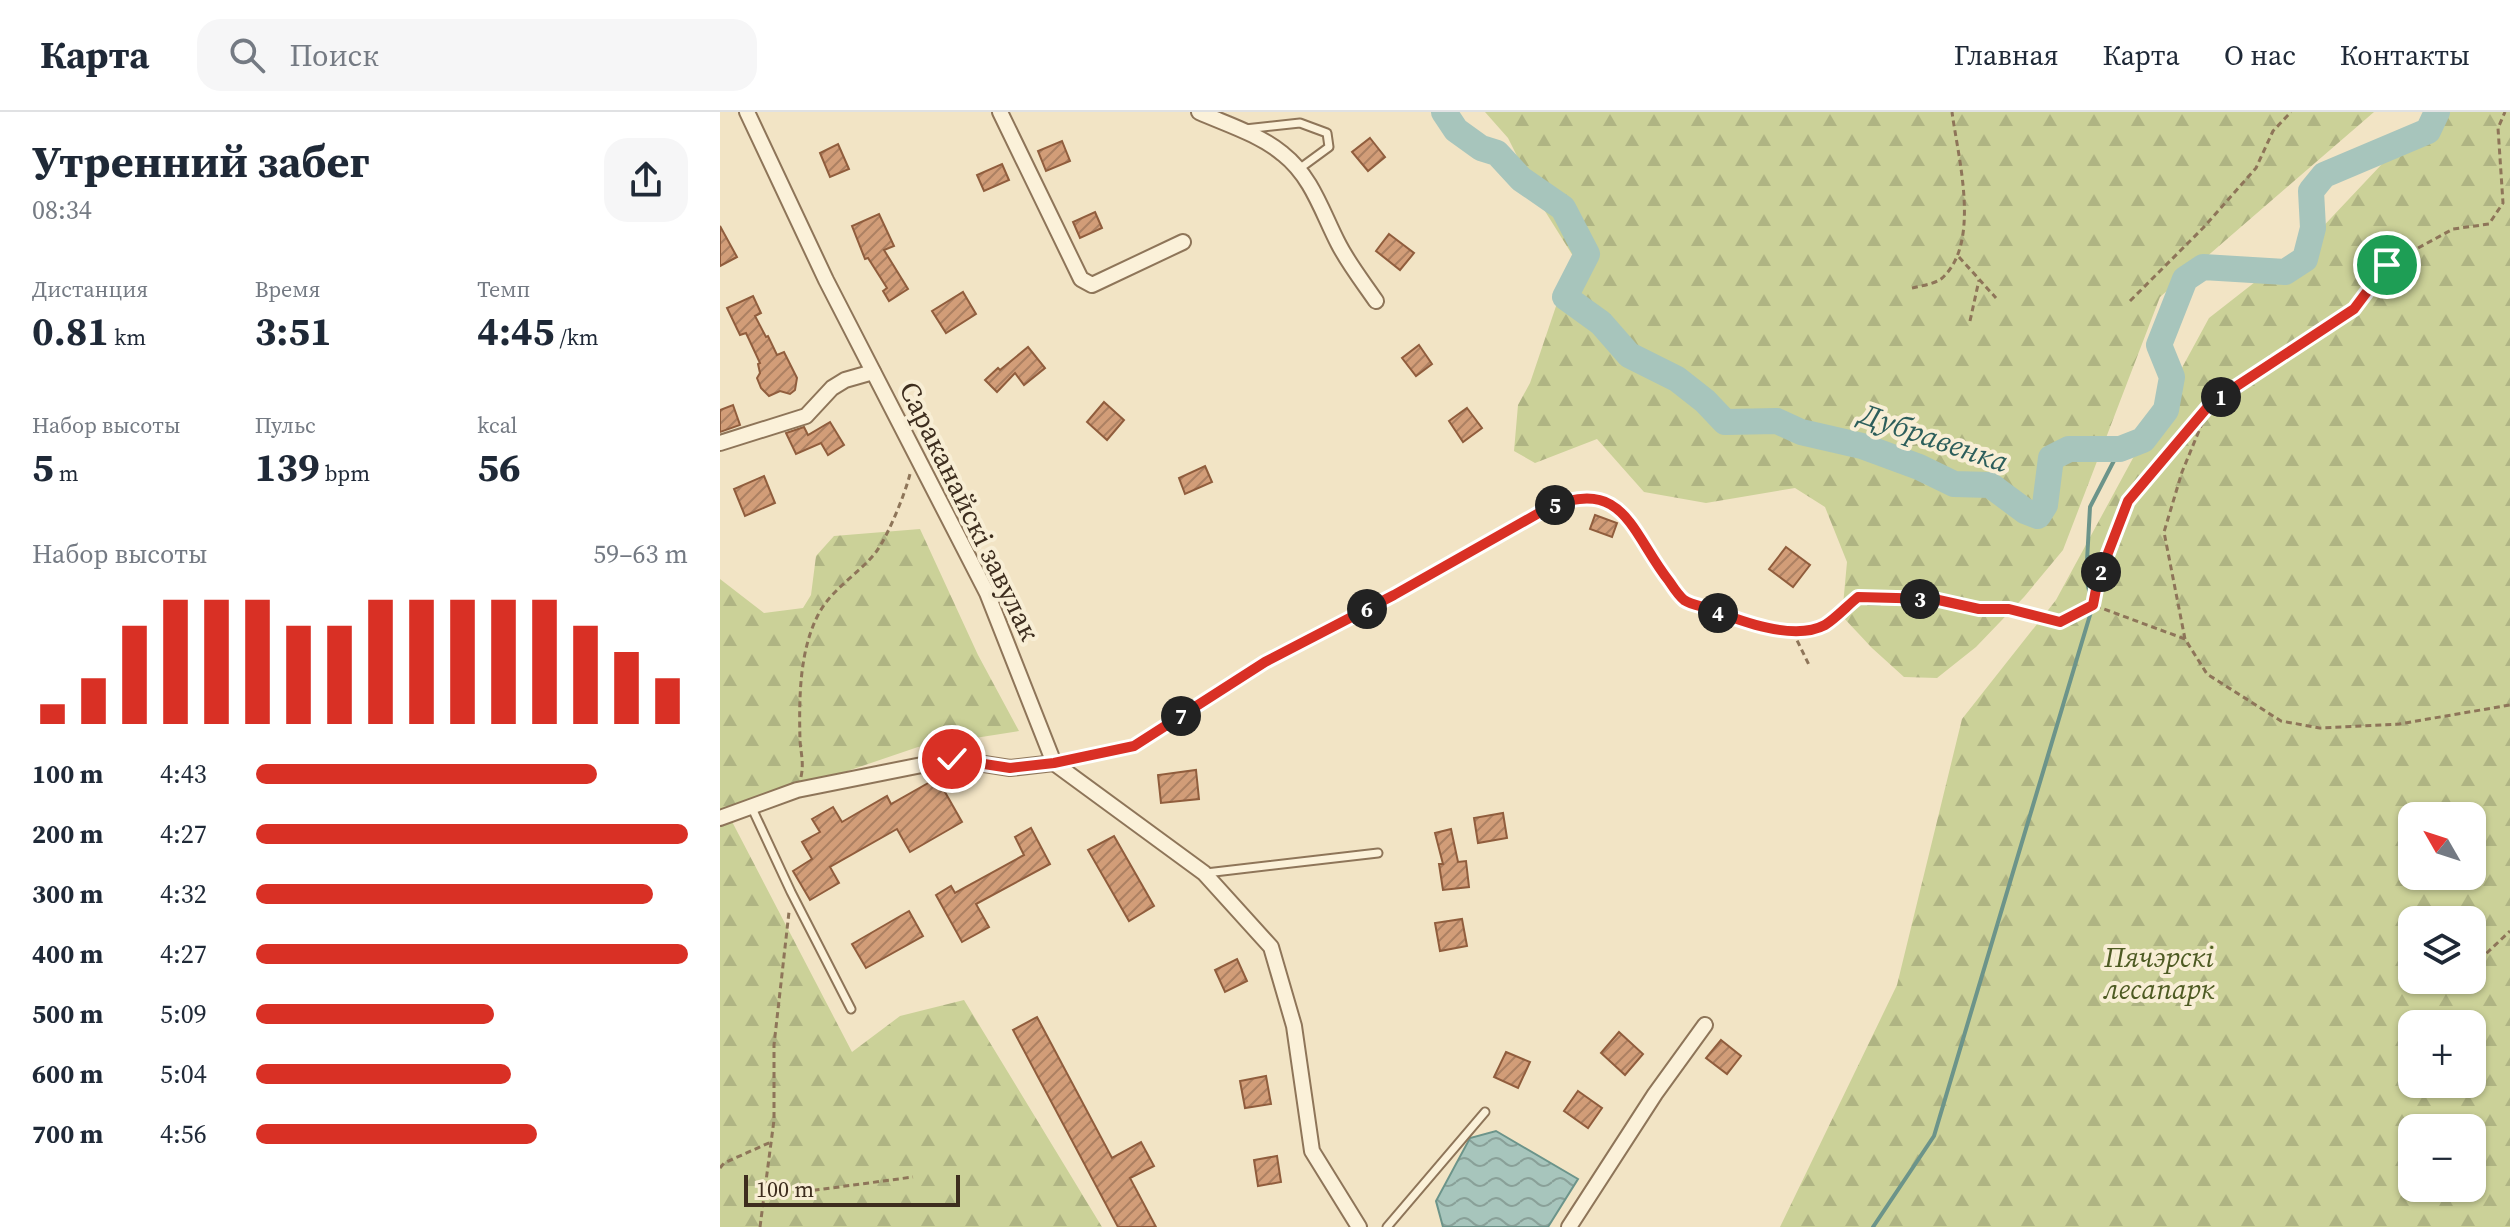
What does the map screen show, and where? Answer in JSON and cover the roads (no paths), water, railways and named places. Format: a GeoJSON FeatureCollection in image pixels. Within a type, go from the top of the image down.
{"type":"FeatureCollection","features":[{"type":"Feature","properties":{"kind":"street"},"geometry":{"type":"LineString","coordinates":[[1000,112],[1081,279],[1092,285],[1183,242]]}},
{"type":"Feature","properties":{"kind":"street"},"geometry":{"type":"LineString","coordinates":[[1199,112],[1264,141],[1284,154],[1320,202],[1339,245],[1376,301]]}},
{"type":"Feature","properties":{"kind":"street","name":"Сараканайскі завулак"},"geometry":{"type":"LineString","coordinates":[[750,113],[826,280],[987,593],[1054,763]]}},
{"type":"Feature","properties":{"kind":"street","name":"Сараканайскі завулак"},"geometry":{"type":"LineString","coordinates":[[720,443],[806,416],[832,388],[845,380],[873,372]]}},
{"type":"Feature","properties":{"kind":"street"},"geometry":{"type":"LineString","coordinates":[[720,818],[797,790],[952,759],[1010,768],[1054,763],[1204,873],[1271,947],[1294,1026],[1312,1151],[1359,1227]]}},
{"type":"Feature","properties":{"kind":"street"},"geometry":{"type":"LineString","coordinates":[[1569,1227],[1655,1094],[1705,1025]]}},
{"type":"Feature","properties":{"kind":"lane"},"geometry":{"type":"LineString","coordinates":[[1239,130],[1300,123],[1327,133],[1329,147],[1298,170]]}},
{"type":"Feature","properties":{"kind":"lane"},"geometry":{"type":"LineString","coordinates":[[751,806],[851,1009]]}},
{"type":"Feature","properties":{"kind":"lane"},"geometry":{"type":"LineString","coordinates":[[1204,873],[1378,853]]}},
{"type":"Feature","properties":{"kind":"lane"},"geometry":{"type":"LineString","coordinates":[[1387,1227],[1485,1112]]}},
{"type":"Feature","properties":{"kind":"water"},"geometry":{"type":"Polygon","coordinates":[[[1496,1131],[1578,1179],[1548,1227],[1443,1227],[1436,1201],[1470,1138],[1496,1131]]]}},
{"type":"Feature","properties":{"kind":"waterway","name":"Дубравенка"},"geometry":{"type":"LineString","coordinates":[[1444,112],[1456,130],[1481,148],[1497,153],[1521,179],[1563,208],[1587,254],[1565,297],[1601,323],[1629,355],[1677,379],[1725,422],[1777,421],[1801,432],[1862,446],[1954,484],[1990,485],[2025,511],[2038,516],[2045,505],[2051,458],[2069,449],[2120,449],[2143,440],[2166,410],[2172,377],[2159,345],[2185,279],[2203,267],[2285,272],[2305,259],[2313,228],[2311,191],[2324,175],[2428,131],[2437,112]]}},
{"type":"Feature","properties":{"kind":"waterway"},"geometry":{"type":"LineString","coordinates":[[1873,1227],[1934,1136],[2093,605],[2086,579],[2090,507],[2120,449]]}},
{"type":"Feature","properties":{"kind":"park label","name":"Пячэрскі лесапарк"},"geometry":{"type":"Point","coordinates":[2159,973]}}]}
